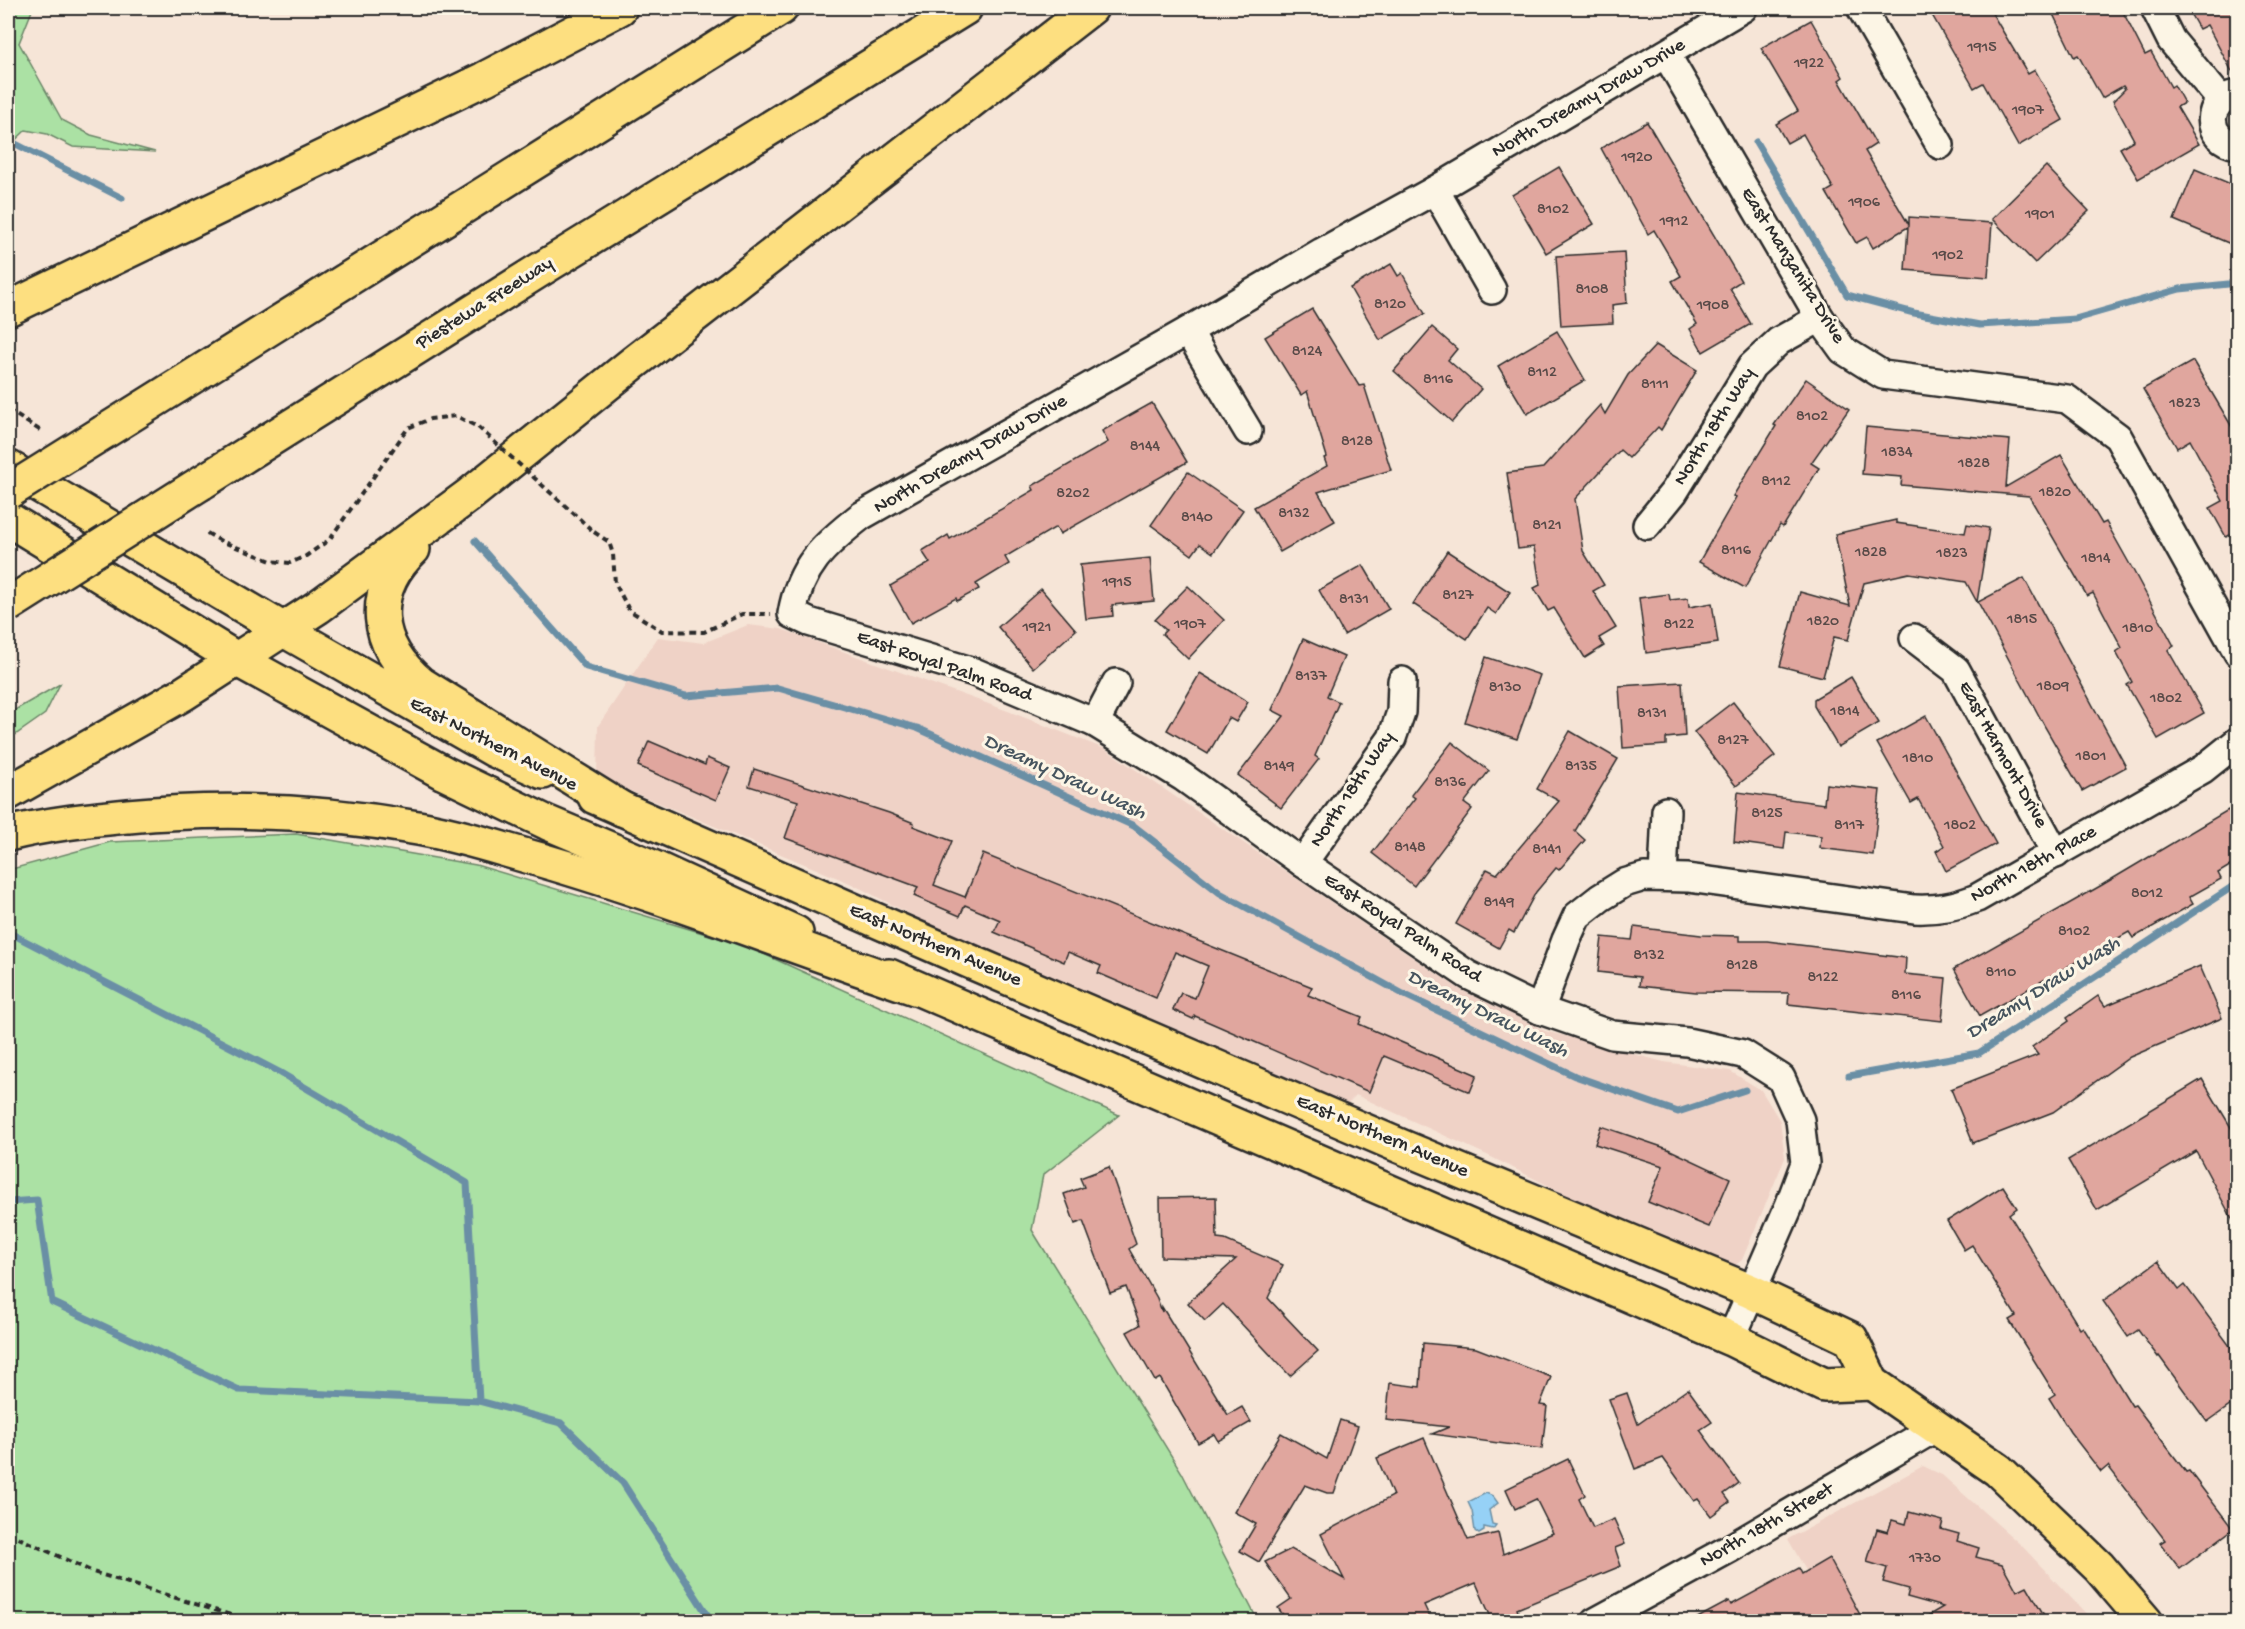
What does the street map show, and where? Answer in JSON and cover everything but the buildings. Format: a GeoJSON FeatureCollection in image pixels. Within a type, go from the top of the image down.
{"type":"FeatureCollection","features":[{"type":"Feature","properties":{"kind":"main road"},"geometry":{"type":"LineString","coordinates":[[8,309],[484,79],[620,8]]}},
{"type":"Feature","properties":{"kind":"main road"},"geometry":{"type":"LineString","coordinates":[[8,492],[781,8]]}},
{"type":"Feature","properties":{"kind":"main road","name":"Piestewa Freeway"},"geometry":{"type":"LineString","coordinates":[[8,605],[538,271],[964,8]]}},
{"type":"Feature","properties":{"kind":"main road"},"geometry":{"type":"LineString","coordinates":[[8,793],[173,700],[284,630],[468,496],[632,364],[1090,8]]}},
{"type":"Feature","properties":{"kind":"main road","name":"East Northern Avenue"},"geometry":{"type":"LineString","coordinates":[[8,467],[284,630],[494,750],[622,809],[969,961],[1400,1146],[1750,1291],[1851,1339],[1872,1383]]}},
{"type":"Feature","properties":{"kind":"main road"},"geometry":{"type":"LineString","coordinates":[[468,496],[407,555],[390,579],[382,612],[385,634],[391,649],[409,674],[421,684],[622,809]]}},
{"type":"Feature","properties":{"kind":"main road"},"geometry":{"type":"LineString","coordinates":[[8,519],[238,660],[444,773],[548,823],[657,869],[915,988],[1731,1339],[1824,1385],[1872,1383],[1998,1470],[2099,1568],[2146,1622]]}},
{"type":"Feature","properties":{"kind":"main road"},"geometry":{"type":"LineString","coordinates":[[8,834],[79,821],[210,810],[294,812],[421,828],[647,892],[786,944],[915,988]]}},
{"type":"Feature","properties":{"kind":"street","name":"North Dreamy Draw Drive"},"geometry":{"type":"LineString","coordinates":[[792,614],[796,592],[815,555],[861,516],[1188,331],[1322,252],[1435,190],[1743,8]]}},
{"type":"Feature","properties":{"kind":"street"},"geometry":{"type":"LineString","coordinates":[[1861,8],[1940,146]]}},
{"type":"Feature","properties":{"kind":"street"},"geometry":{"type":"LineString","coordinates":[[2155,8],[2171,40],[2229,97],[2213,113],[2214,129],[2220,138],[2229,144],[2238,145]]}},
{"type":"Feature","properties":{"kind":"street","name":"East Manzanita Drive"},"geometry":{"type":"LineString","coordinates":[[1666,54],[1820,318],[1843,350],[1883,375],[2067,399],[2118,437],[2238,653]]}},
{"type":"Feature","properties":{"kind":"street"},"geometry":{"type":"LineString","coordinates":[[1435,190],[1492,290]]}},
{"type":"Feature","properties":{"kind":"street","name":"North 18th Way"},"geometry":{"type":"LineString","coordinates":[[1647,525],[1674,492],[1752,366],[1779,341],[1820,318]]}},
{"type":"Feature","properties":{"kind":"street"},"geometry":{"type":"LineString","coordinates":[[1188,331],[1248,431]]}},
{"type":"Feature","properties":{"kind":"street","name":"East Royal Palm Road"},"geometry":{"type":"LineString","coordinates":[[792,614],[809,622],[974,672],[1095,723],[1183,777],[1468,975],[1540,1010],[1612,1035],[1687,1041],[1743,1054],[1781,1078],[1800,1120],[1805,1163],[1789,1206],[1731,1339]]}},
{"type":"Feature","properties":{"kind":"street","name":"East Harmont Drive"},"geometry":{"type":"LineString","coordinates":[[1914,638],[1956,670],[2056,854]]}},
{"type":"Feature","properties":{"kind":"street","name":"North 18th Way"},"geometry":{"type":"LineString","coordinates":[[1304,863],[1392,738],[1401,712],[1402,681]]}},
{"type":"Feature","properties":{"kind":"street"},"geometry":{"type":"LineString","coordinates":[[1095,723],[1116,683]]}},
{"type":"Feature","properties":{"kind":"street","name":"North 18th Place"},"geometry":{"type":"LineString","coordinates":[[1540,1010],[1577,916],[1624,883],[1644,877],[1688,878],[1934,910],[1956,907],[1977,898],[2056,854],[2203,769],[2238,741]]}},
{"type":"Feature","properties":{"kind":"street"},"geometry":{"type":"LineString","coordinates":[[1663,877],[1666,812]]}},
{"type":"Feature","properties":{"kind":"street","name":"North 18th Street"},"geometry":{"type":"LineString","coordinates":[[1595,1622],[1729,1549],[1937,1427]]}},
{"type":"Feature","properties":{"kind":"path"},"geometry":{"type":"LineString","coordinates":[[8,410],[41,431]]}},
{"type":"Feature","properties":{"kind":"path"},"geometry":{"type":"LineString","coordinates":[[207,533],[271,561],[290,563],[306,556],[329,540],[408,428],[430,419],[456,416],[478,427],[594,532],[609,542],[613,554],[615,583],[629,610],[662,631],[704,632],[742,614],[792,614]]}},
{"type":"Feature","properties":{"kind":"path"},"geometry":{"type":"LineString","coordinates":[[8,1533],[93,1572],[253,1622]]}},
{"type":"Feature","properties":{"kind":"shaded area"},"geometry":{"type":"Polygon","coordinates":[[[748,625],[781,629],[1008,711],[1105,749],[1459,989],[1545,1031],[1664,1062],[1730,1071],[1761,1090],[1780,1121],[1785,1158],[1742,1260],[1734,1266],[1722,1266],[1619,1221],[1485,1154],[1356,1095],[1346,1105],[1005,963],[852,884],[597,777],[598,726],[658,637],[703,643],[748,625]]]}},
{"type":"Feature","properties":{"kind":"shaded area"},"geometry":{"type":"Polygon","coordinates":[[[1923,1466],[1942,1475],[2021,1545],[2093,1621],[1835,1621],[1788,1539],[1923,1466]]]}},
{"type":"Feature","properties":{"kind":"green space"},"geometry":{"type":"Polygon","coordinates":[[[8,8],[33,8],[19,43],[62,120],[91,135],[155,152],[73,147],[47,134],[26,130],[8,147],[8,8]]]}},
{"type":"Feature","properties":{"kind":"green space"},"geometry":{"type":"Polygon","coordinates":[[[60,684],[45,714],[8,740],[8,714],[60,684]]]}},
{"type":"Feature","properties":{"kind":"green space"},"geometry":{"type":"Polygon","coordinates":[[[296,834],[476,865],[746,946],[1119,1115],[1043,1175],[1032,1230],[1182,1473],[1258,1621],[8,1622],[8,870],[110,842],[296,834]]]}},
{"type":"Feature","properties":{"kind":"water"},"geometry":{"type":"Polygon","coordinates":[[[1486,1493],[1493,1496],[1498,1503],[1489,1510],[1492,1524],[1496,1525],[1493,1529],[1484,1527],[1484,1531],[1479,1534],[1475,1531],[1468,1502],[1486,1493]]]}},
{"type":"Feature","properties":{"kind":"waterway","name":"Dreamy Draw Wash"},"geometry":{"type":"LineString","coordinates":[[8,140],[122,198]]}},
{"type":"Feature","properties":{"kind":"waterway"},"geometry":{"type":"LineString","coordinates":[[1756,142],[1847,295],[1914,313],[1980,325],[2075,319],[2180,289],[2238,283]]}},
{"type":"Feature","properties":{"kind":"waterway","name":"Dreamy Draw Wash"},"geometry":{"type":"LineString","coordinates":[[475,541],[586,667],[686,696],[778,688],[917,728],[1134,826],[1220,893],[1403,994],[1575,1076],[1678,1112],[1745,1090]]}},
{"type":"Feature","properties":{"kind":"waterway","name":"Dreamy Draw Wash"},"geometry":{"type":"LineString","coordinates":[[1849,1076],[1979,1053],[2238,883]]}},
{"type":"Feature","properties":{"kind":"waterway"},"geometry":{"type":"LineString","coordinates":[[8,932],[279,1072],[467,1183],[479,1401]]}},
{"type":"Feature","properties":{"kind":"waterway"},"geometry":{"type":"LineString","coordinates":[[8,1202],[37,1200],[52,1302],[239,1390],[479,1401],[561,1423],[623,1483],[712,1622]]}}]}
